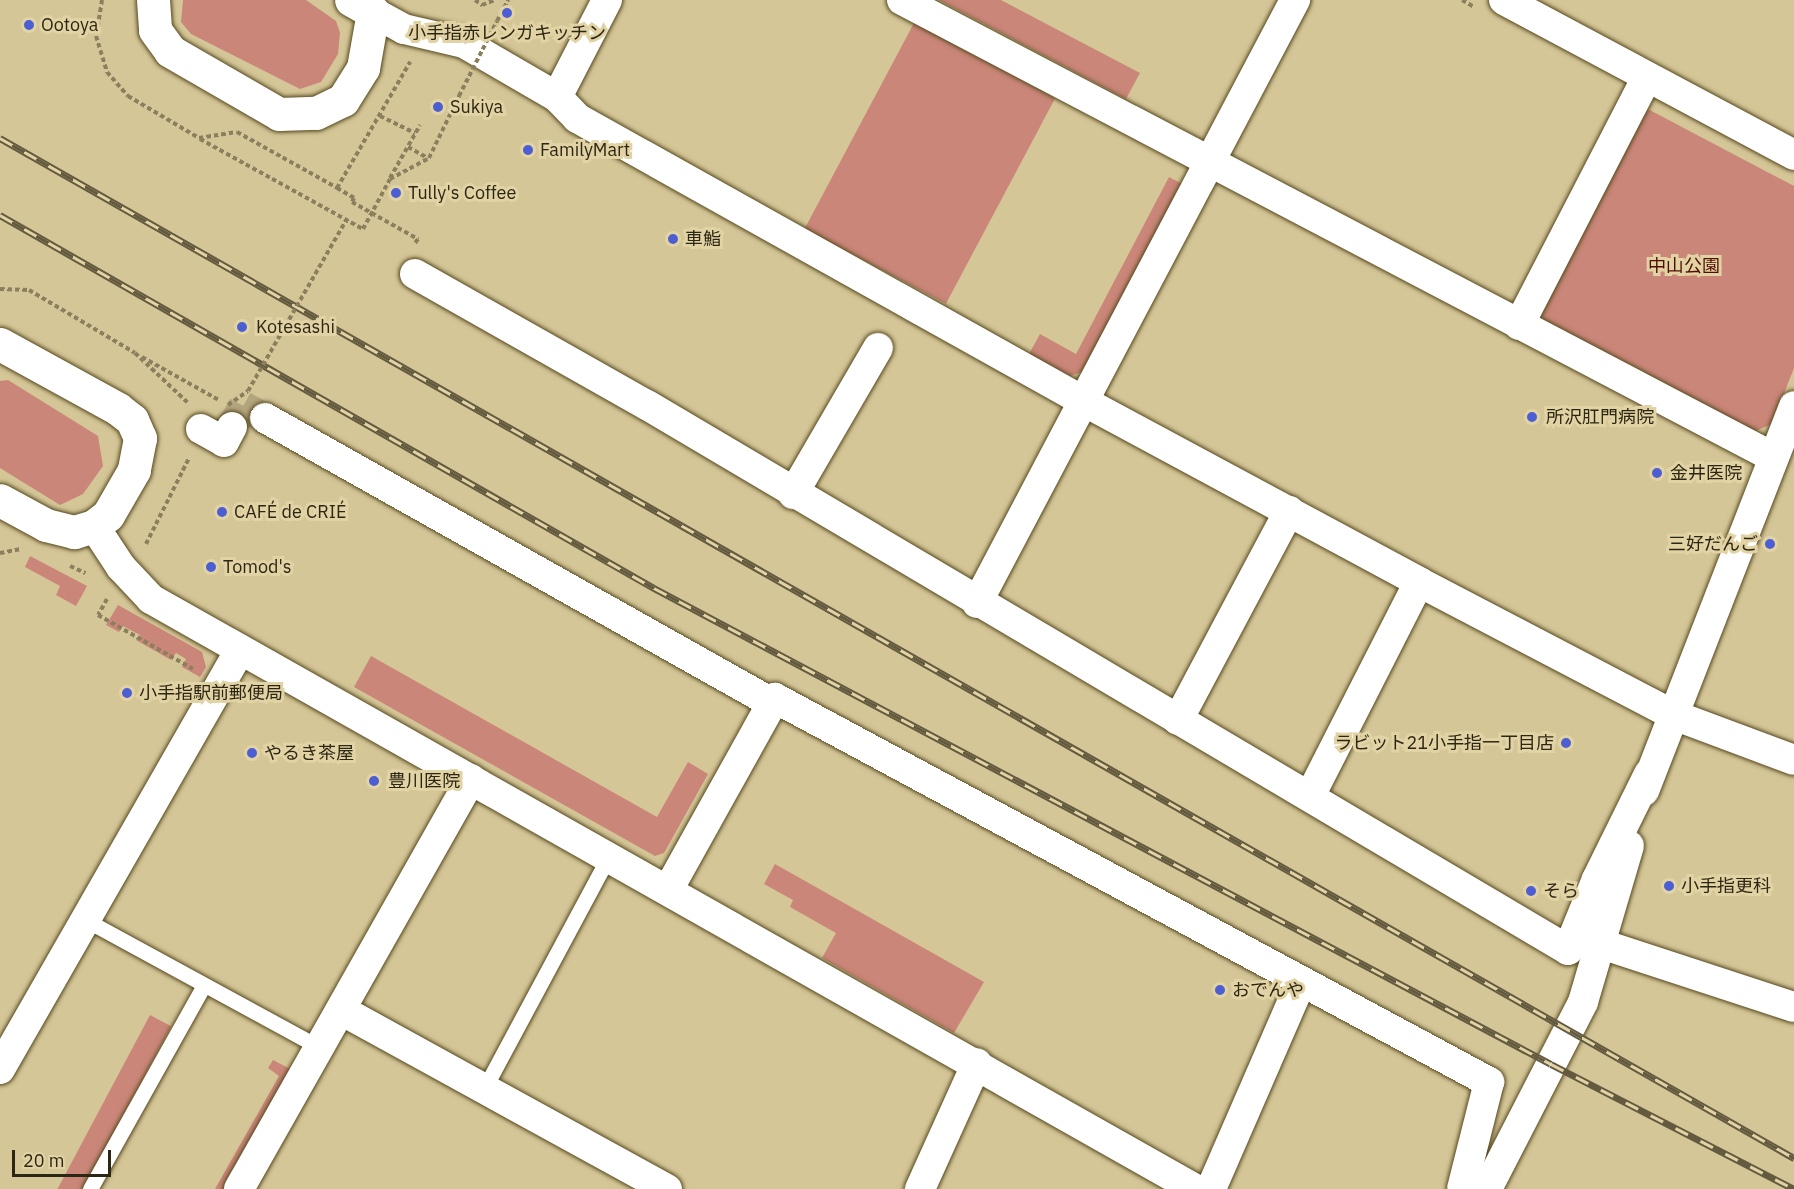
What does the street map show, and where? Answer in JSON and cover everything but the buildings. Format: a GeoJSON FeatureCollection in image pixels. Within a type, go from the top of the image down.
{"type":"FeatureCollection","features":[{"type":"Feature","properties":{"kind":"street"},"geometry":{"type":"LineString","coordinates":[[153,0],[155,30],[170,51],[279,114],[316,114],[342,100],[363,68],[362,6],[404,29],[464,43],[557,97],[577,118],[1085,402],[1289,512],[1671,714],[1794,760]]}},
{"type":"Feature","properties":{"kind":"street"},"geometry":{"type":"LineString","coordinates":[[557,97],[608,0]]}},
{"type":"Feature","properties":{"kind":"street"},"geometry":{"type":"LineString","coordinates":[[902,0],[1773,458]]}},
{"type":"Feature","properties":{"kind":"street"},"geometry":{"type":"LineString","coordinates":[[977,603],[1295,0]]}},
{"type":"Feature","properties":{"kind":"street"},"geometry":{"type":"LineString","coordinates":[[1504,0],[1794,155]]}},
{"type":"Feature","properties":{"kind":"street"},"geometry":{"type":"LineString","coordinates":[[1520,325],[1647,76]]}},
{"type":"Feature","properties":{"kind":"street"},"geometry":{"type":"LineString","coordinates":[[415,274],[646,405],[977,603],[1310,796],[1568,950],[1597,879],[1649,774]]}},
{"type":"Feature","properties":{"kind":"street"},"geometry":{"type":"LineString","coordinates":[[0,344],[132,420],[140,438],[134,470],[108,515],[94,526],[74,532],[46,525],[0,500]]}},
{"type":"Feature","properties":{"kind":"street"},"geometry":{"type":"LineString","coordinates":[[793,494],[878,348]]}},
{"type":"Feature","properties":{"kind":"street"},"geometry":{"type":"LineString","coordinates":[[1487,1189],[1571,1031],[1601,944],[1649,774],[1794,405]]}},
{"type":"Feature","properties":{"kind":"street"},"geometry":{"type":"LineString","coordinates":[[201,429],[224,442],[230,416]]}},
{"type":"Feature","properties":{"kind":"street"},"geometry":{"type":"LineString","coordinates":[[265,418],[772,703]]}},
{"type":"Feature","properties":{"kind":"street"},"geometry":{"type":"LineString","coordinates":[[1178,720],[1289,512]]}},
{"type":"Feature","properties":{"kind":"street"},"geometry":{"type":"LineString","coordinates":[[94,526],[121,567],[151,598],[1195,1189]]}},
{"type":"Feature","properties":{"kind":"street"},"geometry":{"type":"LineString","coordinates":[[1310,796],[1419,582]]}},
{"type":"Feature","properties":{"kind":"street"},"geometry":{"type":"LineString","coordinates":[[0,1069],[84,919],[222,686],[240,650]]}},
{"type":"Feature","properties":{"kind":"street"},"geometry":{"type":"LineString","coordinates":[[668,890],[775,698],[1489,1083],[1462,1189]]}},
{"type":"Feature","properties":{"kind":"street"},"geometry":{"type":"LineString","coordinates":[[239,1189],[471,779]]}},
{"type":"Feature","properties":{"kind":"street"},"geometry":{"type":"LineString","coordinates":[[1601,944],[1794,1007]]}},
{"type":"Feature","properties":{"kind":"street"},"geometry":{"type":"LineString","coordinates":[[1211,1189],[1301,982]]}},
{"type":"Feature","properties":{"kind":"street"},"geometry":{"type":"LineString","coordinates":[[341,1010],[667,1189]]}},
{"type":"Feature","properties":{"kind":"street"},"geometry":{"type":"LineString","coordinates":[[920,1189],[976,1063]]}},
{"type":"Feature","properties":{"kind":"lane"},"geometry":{"type":"LineString","coordinates":[[483,1089],[609,856]]}},
{"type":"Feature","properties":{"kind":"lane"},"geometry":{"type":"LineString","coordinates":[[84,919],[203,987],[319,1047]]}},
{"type":"Feature","properties":{"kind":"lane"},"geometry":{"type":"LineString","coordinates":[[90,1189],[203,987]]}},
{"type":"Feature","properties":{"kind":"path"},"geometry":{"type":"LineString","coordinates":[[476,0],[482,5],[495,0],[504,4]]}},
{"type":"Feature","properties":{"kind":"path"},"geometry":{"type":"LineString","coordinates":[[390,179],[429,158],[508,0]]}},
{"type":"Feature","properties":{"kind":"path"},"geometry":{"type":"LineString","coordinates":[[380,116],[414,134]]}},
{"type":"Feature","properties":{"kind":"path"},"geometry":{"type":"LineString","coordinates":[[199,138],[363,229],[420,124]]}},
{"type":"Feature","properties":{"kind":"path"},"geometry":{"type":"LineString","coordinates":[[408,147],[429,158]]}},
{"type":"Feature","properties":{"kind":"path"},"geometry":{"type":"LineString","coordinates":[[337,188],[354,198],[352,202],[417,239],[402,267],[415,274]]}},
{"type":"Feature","properties":{"kind":"path"},"geometry":{"type":"LineString","coordinates":[[135,353],[230,416],[248,391],[346,219]]}},
{"type":"Feature","properties":{"kind":"path"},"geometry":{"type":"LineString","coordinates":[[0,553],[30,546]]}},
{"type":"Feature","properties":{"kind":"path"},"geometry":{"type":"LineString","coordinates":[[61,561],[91,576]]}},
{"type":"Feature","properties":{"kind":"path"},"geometry":{"type":"LineString","coordinates":[[104,591],[110,596],[98,615],[222,686]]}},
{"type":"Feature","properties":{"kind":"green space"},"geometry":{"type":"Polygon","coordinates":[[[183,0],[306,0],[336,21],[340,33],[338,54],[321,82],[300,89],[191,34],[181,22],[183,0]]]}},
{"type":"Feature","properties":{"kind":"green space"},"geometry":{"type":"Polygon","coordinates":[[[939,0],[1001,0],[1140,73],[1126,99],[939,0]]]}},
{"type":"Feature","properties":{"kind":"green space"},"geometry":{"type":"Polygon","coordinates":[[[914,23],[1055,98],[946,304],[805,229],[914,23]]]}},
{"type":"Feature","properties":{"kind":"green space","name":"中山公園"},"geometry":{"type":"Polygon","coordinates":[[[1644,107],[1794,186],[1794,368],[1772,424],[1755,431],[1544,320],[1538,309],[1644,107]]]}},
{"type":"Feature","properties":{"kind":"green space"},"geometry":{"type":"Polygon","coordinates":[[[1169,177],[1184,185],[1085,371],[1070,376],[1029,354],[1040,334],[1076,354],[1169,177]]]}},
{"type":"Feature","properties":{"kind":"green space"},"geometry":{"type":"Polygon","coordinates":[[[8,380],[98,436],[103,466],[83,494],[60,505],[0,468],[0,381],[8,380]]]}},
{"type":"Feature","properties":{"kind":"green space"},"geometry":{"type":"Polygon","coordinates":[[[30,556],[87,586],[76,606],[56,595],[60,586],[25,567],[30,556]]]}},
{"type":"Feature","properties":{"kind":"green space"},"geometry":{"type":"Polygon","coordinates":[[[118,605],[202,652],[206,667],[200,677],[182,667],[186,659],[176,653],[171,660],[136,640],[140,635],[123,626],[119,632],[106,625],[118,605]]]}},
{"type":"Feature","properties":{"kind":"green space"},"geometry":{"type":"Polygon","coordinates":[[[371,656],[657,817],[688,762],[708,774],[664,853],[655,856],[354,687],[371,656]]]}},
{"type":"Feature","properties":{"kind":"green space"},"geometry":{"type":"Polygon","coordinates":[[[775,864],[984,982],[954,1033],[822,958],[836,933],[790,907],[793,900],[764,884],[775,864]]]}},
{"type":"Feature","properties":{"kind":"green space"},"geometry":{"type":"Polygon","coordinates":[[[150,1015],[171,1026],[85,1189],[57,1189],[150,1015]]]}},
{"type":"Feature","properties":{"kind":"green space"},"geometry":{"type":"Polygon","coordinates":[[[273,1060],[294,1071],[227,1189],[215,1189],[279,1076],[268,1068],[273,1060]]]}},
{"type":"Feature","properties":{"kind":"tunnel"},"geometry":{"type":"LineString","coordinates":[[232,427],[243,406],[265,418]]}},
{"type":"Feature","properties":{"kind":"railway"},"geometry":{"type":"LineString","coordinates":[[0,138],[1794,1158]]}},
{"type":"Feature","properties":{"kind":"railway"},"geometry":{"type":"LineString","coordinates":[[0,215],[654,588],[1551,1064],[1794,1189]]}},
{"type":"Feature","properties":{"kind":"place","name":"小手指赤レンガキッチン"},"geometry":{"type":"Point","coordinates":[507,13]}},
{"type":"Feature","properties":{"kind":"place","name":"Ootoya"},"geometry":{"type":"Point","coordinates":[29,25]}},
{"type":"Feature","properties":{"kind":"place","name":"Sukiya"},"geometry":{"type":"Point","coordinates":[438,107]}},
{"type":"Feature","properties":{"kind":"place","name":"FamilyMart"},"geometry":{"type":"Point","coordinates":[528,150]}},
{"type":"Feature","properties":{"kind":"place","name":"Tully's Coffee"},"geometry":{"type":"Point","coordinates":[396,193]}},
{"type":"Feature","properties":{"kind":"place","name":"車鮨"},"geometry":{"type":"Point","coordinates":[673,239]}},
{"type":"Feature","properties":{"kind":"place","name":"Kotesashi"},"geometry":{"type":"Point","coordinates":[242,327]}},
{"type":"Feature","properties":{"kind":"place","name":"所沢肛門病院"},"geometry":{"type":"Point","coordinates":[1532,417]}},
{"type":"Feature","properties":{"kind":"place","name":"金井医院"},"geometry":{"type":"Point","coordinates":[1657,473]}},
{"type":"Feature","properties":{"kind":"place","name":"CAFÉ de CRIÉ"},"geometry":{"type":"Point","coordinates":[222,512]}},
{"type":"Feature","properties":{"kind":"place","name":"三好だんご"},"geometry":{"type":"Point","coordinates":[1770,544]}},
{"type":"Feature","properties":{"kind":"place","name":"Tomod's"},"geometry":{"type":"Point","coordinates":[211,567]}},
{"type":"Feature","properties":{"kind":"place","name":"小手指駅前郵便局"},"geometry":{"type":"Point","coordinates":[127,693]}},
{"type":"Feature","properties":{"kind":"place","name":"ラビット21小手指一丁目店"},"geometry":{"type":"Point","coordinates":[1566,743]}},
{"type":"Feature","properties":{"kind":"place","name":"やるき茶屋"},"geometry":{"type":"Point","coordinates":[252,753]}},
{"type":"Feature","properties":{"kind":"place","name":"豊川医院"},"geometry":{"type":"Point","coordinates":[374,781]}},
{"type":"Feature","properties":{"kind":"place","name":"小手指更科"},"geometry":{"type":"Point","coordinates":[1669,886]}},
{"type":"Feature","properties":{"kind":"place","name":"そら"},"geometry":{"type":"Point","coordinates":[1531,891]}},
{"type":"Feature","properties":{"kind":"place","name":"おでんや"},"geometry":{"type":"Point","coordinates":[1220,990]}}]}
